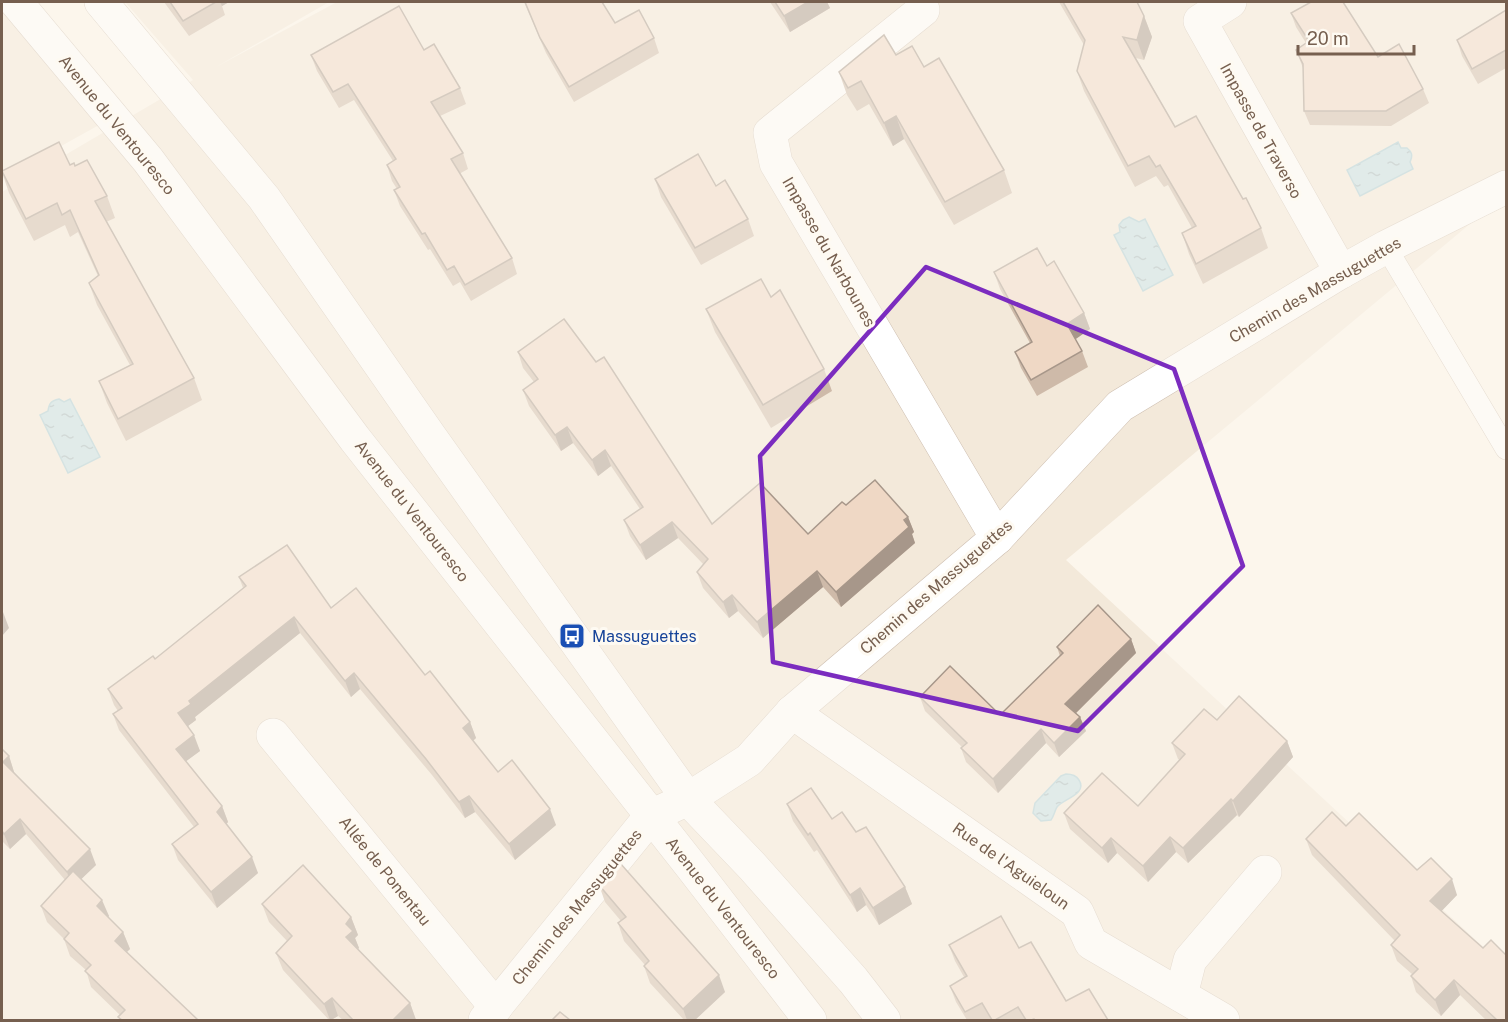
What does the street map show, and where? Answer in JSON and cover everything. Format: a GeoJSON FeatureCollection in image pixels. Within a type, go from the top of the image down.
{"type":"FeatureCollection","features":[{"type":"Feature","properties":{"kind":"street","name":"Avenue du Ventouresco"},"geometry":{"type":"LineString","coordinates":[[16,2],[148,160],[355,439],[810,1020]]}},
{"type":"Feature","properties":{"kind":"street"},"geometry":{"type":"LineString","coordinates":[[101,2],[264,198],[688,799],[768,884],[853,980],[884,1020]]}},
{"type":"Feature","properties":{"kind":"street","name":"Impasse de Traverso"},"geometry":{"type":"LineString","coordinates":[[1230,2],[1200,21],[1341,272]]}},
{"type":"Feature","properties":{"kind":"street","name":"Impasse du Narbounes"},"geometry":{"type":"LineString","coordinates":[[923,10],[770,133],[776,163],[997,538]]}},
{"type":"Feature","properties":{"kind":"street","name":"Chemin des Massuguettes"},"geometry":{"type":"LineString","coordinates":[[490,1014],[651,816],[688,799],[749,760],[792,712],[997,538],[1120,406],[1341,272],[1506,187]]}},
{"type":"Feature","properties":{"kind":"street","name":"Rue de l'Aguieloun"},"geometry":{"type":"LineString","coordinates":[[792,712],[1077,912],[1091,943],[1223,1020]]}},
{"type":"Feature","properties":{"kind":"street","name":"Allée de Ponentau"},"geometry":{"type":"LineString","coordinates":[[273,735],[490,1014]]}},
{"type":"Feature","properties":{"kind":"street"},"geometry":{"type":"LineString","coordinates":[[1181,995],[1190,960],[1265,872]]}},
{"type":"Feature","properties":{"kind":"lane"},"geometry":{"type":"LineString","coordinates":[[1386,247],[1506,449]]}},
{"type":"Feature","properties":{"kind":"highlighted area"},"geometry":{"type":"Polygon","coordinates":[[[926,267],[1174,369],[1243,566],[1078,731],[773,662],[760,456],[926,267]]]}},
{"type":"Feature","properties":{"kind":"shaded area"},"geometry":{"type":"Polygon","coordinates":[[[125,2],[329,2],[216,67],[337,2],[1506,2],[1506,194],[1066,560],[1506,968],[1506,1020],[2,1020],[2,192],[193,80],[125,2]]]}},
{"type":"Feature","properties":{"kind":"shaded area"},"geometry":{"type":"Polygon","coordinates":[[[2,10],[99,125],[2,179],[2,10]]]}},
{"type":"Feature","properties":{"kind":"water"},"geometry":{"type":"Polygon","coordinates":[[[1398,142],[1401,148],[1407,148],[1411,152],[1410,162],[1413,169],[1360,196],[1347,170],[1398,142]]]}},
{"type":"Feature","properties":{"kind":"water"},"geometry":{"type":"Polygon","coordinates":[[[1129,217],[1139,222],[1145,219],[1173,275],[1143,291],[1114,235],[1120,232],[1119,225],[1123,220],[1129,217]]]}},
{"type":"Feature","properties":{"kind":"water"},"geometry":{"type":"Polygon","coordinates":[[[59,399],[64,402],[70,399],[100,457],[68,473],[40,415],[48,411],[52,402],[59,399]]]}},
{"type":"Feature","properties":{"kind":"water"},"geometry":{"type":"Polygon","coordinates":[[[1066,774],[1078,778],[1081,785],[1078,793],[1057,807],[1051,820],[1041,821],[1033,813],[1035,803],[1061,776],[1066,774]]]}},
{"type":"Feature","properties":{"kind":"building"},"geometry":{"type":"Polygon","coordinates":[[[170,2],[216,2],[183,21],[170,2]]]}},
{"type":"Feature","properties":{"kind":"building"},"geometry":{"type":"Polygon","coordinates":[[[525,2],[602,2],[615,23],[639,10],[654,38],[569,87],[540,38],[525,2]]]}},
{"type":"Feature","properties":{"kind":"building"},"geometry":{"type":"Polygon","coordinates":[[[775,2],[808,2],[784,16],[775,2]]]}},
{"type":"Feature","properties":{"kind":"building"},"geometry":{"type":"Polygon","coordinates":[[[1063,2],[1137,2],[1144,16],[1137,40],[1123,37],[1175,127],[1196,116],[1243,199],[1246,198],[1261,228],[1196,264],[1182,233],[1196,226],[1160,165],[1156,167],[1149,156],[1128,166],[1077,71],[1085,40],[1063,2]]]}},
{"type":"Feature","properties":{"kind":"building"},"geometry":{"type":"Polygon","coordinates":[[[1311,2],[1343,2],[1378,57],[1399,44],[1423,89],[1386,111],[1304,111],[1303,64],[1296,50],[1309,41],[1291,13],[1311,2]]]}},
{"type":"Feature","properties":{"kind":"building"},"geometry":{"type":"Polygon","coordinates":[[[399,6],[424,50],[434,44],[460,88],[431,102],[463,153],[451,159],[512,258],[465,285],[454,266],[447,270],[425,233],[422,234],[394,190],[400,187],[387,165],[396,159],[348,84],[333,92],[311,55],[399,6]]]}},
{"type":"Feature","properties":{"kind":"building"},"geometry":{"type":"Polygon","coordinates":[[[1506,10],[1506,50],[1472,69],[1457,40],[1506,10]]]}},
{"type":"Feature","properties":{"kind":"building"},"geometry":{"type":"Polygon","coordinates":[[[884,35],[896,55],[912,46],[924,67],[939,58],[1004,170],[945,202],[896,116],[884,123],[861,81],[848,88],[839,72],[884,35]]]}},
{"type":"Feature","properties":{"kind":"building"},"geometry":{"type":"Polygon","coordinates":[[[59,142],[70,165],[74,163],[75,166],[87,160],[107,196],[95,201],[194,378],[118,419],[99,381],[133,364],[89,283],[99,275],[70,210],[62,215],[57,203],[26,219],[2,171],[59,142]]]}},
{"type":"Feature","properties":{"kind":"building"},"geometry":{"type":"Polygon","coordinates":[[[698,154],[716,186],[725,180],[748,219],[695,248],[655,179],[698,154]]]}},
{"type":"Feature","properties":{"kind":"building"},"geometry":{"type":"Polygon","coordinates":[[[1037,248],[1047,266],[1054,261],[1084,313],[1067,324],[1082,351],[1031,380],[1015,352],[1032,342],[994,272],[1037,248]]]}},
{"type":"Feature","properties":{"kind":"building"},"geometry":{"type":"Polygon","coordinates":[[[761,279],[771,297],[780,290],[824,369],[763,405],[706,309],[761,279]]]}},
{"type":"Feature","properties":{"kind":"building"},"geometry":{"type":"Polygon","coordinates":[[[564,319],[596,362],[604,357],[712,524],[760,483],[808,534],[842,502],[846,505],[875,480],[908,517],[904,520],[909,527],[836,592],[817,571],[757,622],[732,595],[723,602],[697,572],[708,559],[672,522],[640,545],[624,520],[643,507],[605,450],[592,460],[567,427],[555,435],[523,390],[538,379],[518,352],[564,319]]]}},
{"type":"Feature","properties":{"kind":"building"},"geometry":{"type":"Polygon","coordinates":[[[287,545],[331,608],[356,588],[425,675],[430,671],[470,722],[463,728],[498,772],[512,760],[550,809],[509,844],[469,796],[459,802],[354,673],[345,681],[294,617],[189,701],[191,704],[178,713],[194,735],[176,749],[222,806],[217,812],[252,857],[211,892],[172,844],[198,824],[113,714],[122,708],[108,689],[153,656],[155,659],[246,586],[239,577],[287,545]]]}},
{"type":"Feature","properties":{"kind":"building"},"geometry":{"type":"Polygon","coordinates":[[[1098,605],[1131,639],[1065,704],[1080,717],[1054,743],[1041,729],[993,779],[961,748],[967,743],[920,697],[950,666],[1000,715],[1063,653],[1057,647],[1098,605]]]}},
{"type":"Feature","properties":{"kind":"building"},"geometry":{"type":"Polygon","coordinates":[[[1239,696],[1287,741],[1233,801],[1231,799],[1183,848],[1170,837],[1143,866],[1111,838],[1102,848],[1064,813],[1102,773],[1138,806],[1185,754],[1172,743],[1204,709],[1217,720],[1239,696]]]}},
{"type":"Feature","properties":{"kind":"building"},"geometry":{"type":"Polygon","coordinates":[[[2,749],[9,756],[3,762],[90,849],[67,872],[20,819],[4,834],[2,831],[2,749]]]}},
{"type":"Feature","properties":{"kind":"building"},"geometry":{"type":"Polygon","coordinates":[[[811,788],[832,819],[842,812],[856,832],[866,827],[905,887],[873,908],[860,888],[850,895],[810,833],[808,835],[787,804],[811,788]]]}},
{"type":"Feature","properties":{"kind":"building"},"geometry":{"type":"Polygon","coordinates":[[[1332,812],[1346,826],[1359,813],[1417,870],[1431,858],[1452,879],[1430,901],[1483,948],[1491,940],[1506,955],[1506,1020],[1497,1020],[1454,980],[1435,1000],[1411,976],[1418,969],[1391,945],[1400,935],[1306,839],[1332,812]]]}},
{"type":"Feature","properties":{"kind":"building"},"geometry":{"type":"Polygon","coordinates":[[[620,863],[719,975],[683,1009],[644,966],[649,961],[618,923],[626,917],[599,885],[620,863]]]}},
{"type":"Feature","properties":{"kind":"building"},"geometry":{"type":"Polygon","coordinates":[[[303,865],[351,917],[346,924],[353,931],[346,937],[410,1003],[393,1020],[353,1020],[332,998],[324,1004],[276,953],[292,936],[262,904],[303,865]]]}},
{"type":"Feature","properties":{"kind":"building"},"geometry":{"type":"Polygon","coordinates":[[[73,871],[102,900],[97,906],[123,932],[115,941],[198,1020],[122,1020],[118,1017],[125,1010],[85,971],[91,965],[64,939],[69,933],[41,906],[73,871]]]}},
{"type":"Feature","properties":{"kind":"building"},"geometry":{"type":"Polygon","coordinates":[[[1001,916],[1019,948],[1031,942],[1066,1001],[1089,989],[1108,1020],[1026,1020],[1018,1007],[992,1020],[982,1003],[965,1012],[950,986],[967,976],[949,945],[1001,916]]]}},
{"type":"Feature","properties":{"kind":"building"},"geometry":{"type":"Polygon","coordinates":[[[560,1012],[570,1020],[552,1020],[560,1012]]]}},
{"type":"Feature","properties":{"kind":"place","name":"Massuguettes"},"geometry":{"type":"Point","coordinates":[572,636]}}]}
